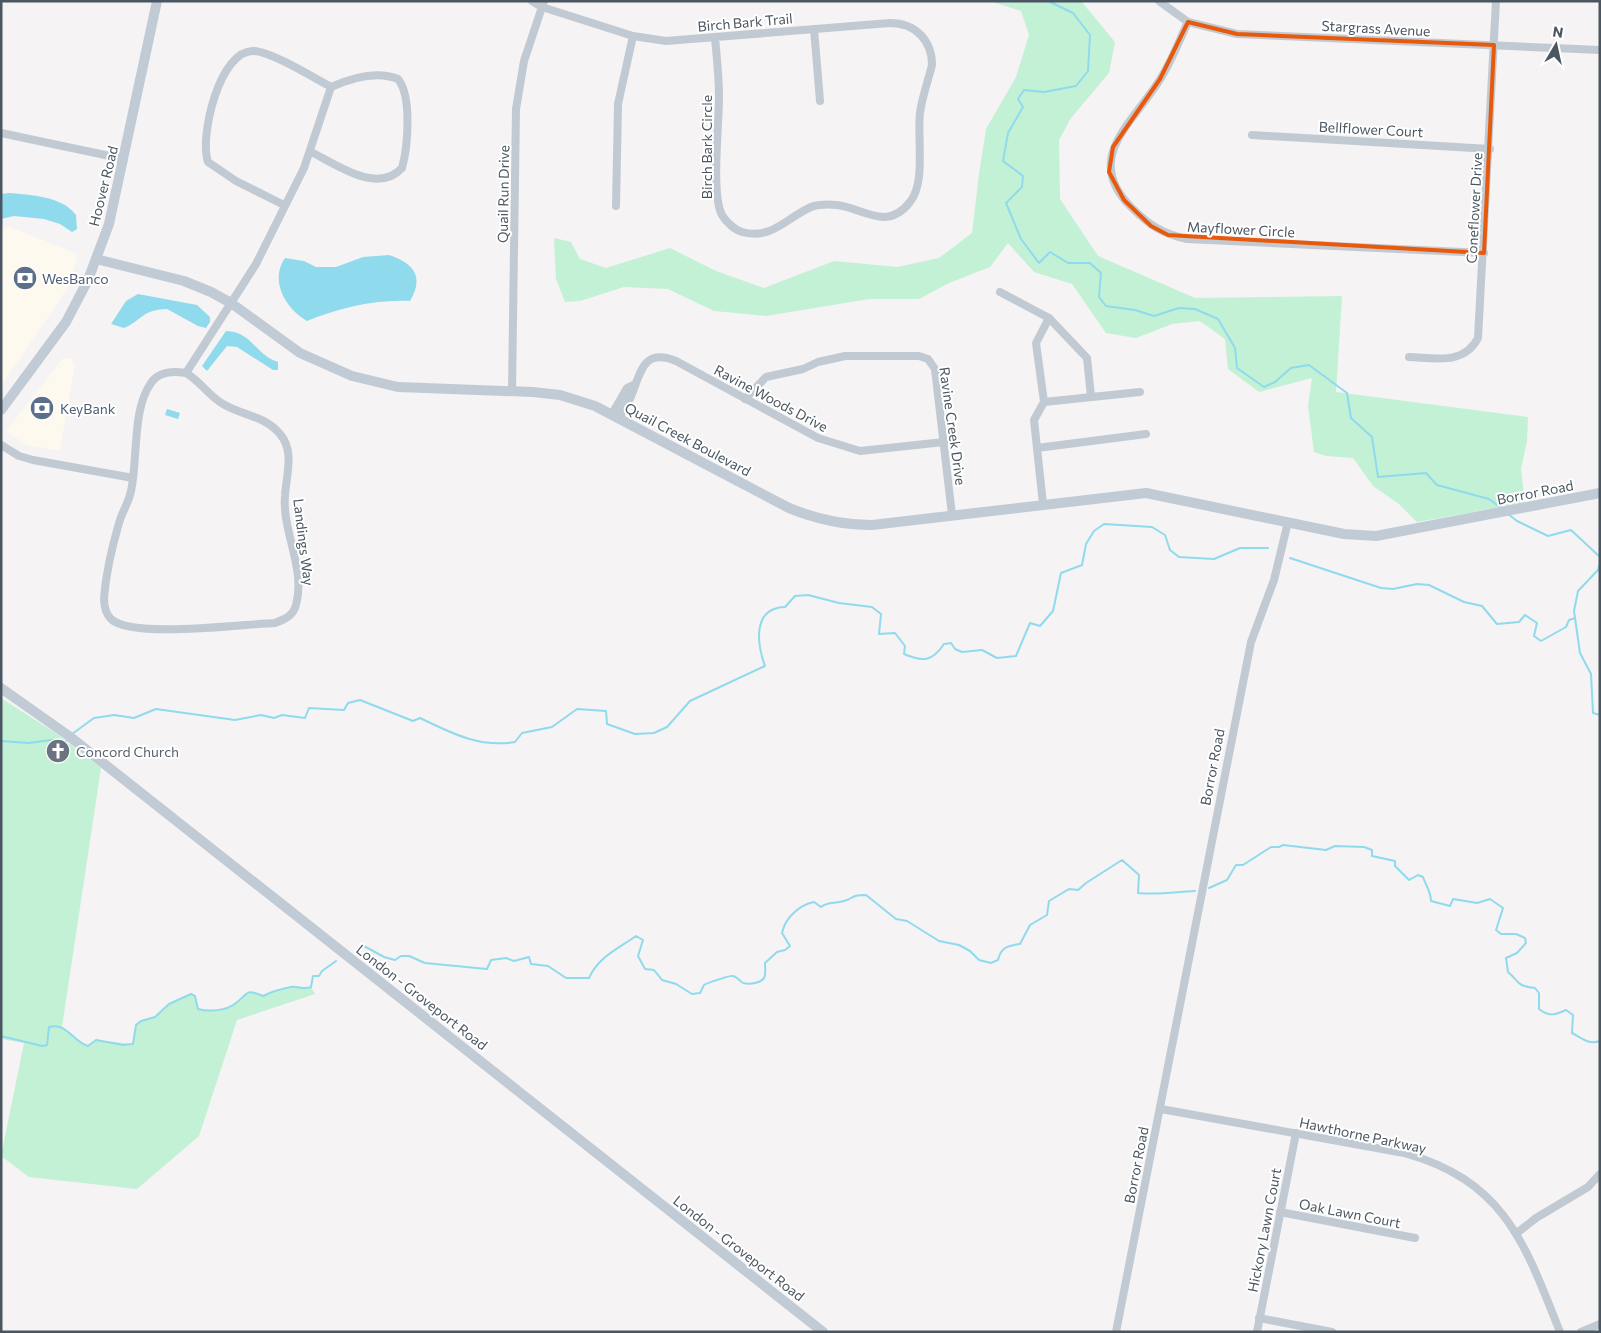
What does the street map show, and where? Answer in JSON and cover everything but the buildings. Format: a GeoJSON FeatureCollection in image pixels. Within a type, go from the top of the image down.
{"type":"FeatureCollection","features":[{"type":"Feature","properties":{"kind":"street","name":"Hoover Road"},"geometry":{"type":"LineString","coordinates":[[1,410],[66,322],[96,259],[114,209],[157,1]]}},
{"type":"Feature","properties":{"kind":"street","name":"Birch Bark Trail"},"geometry":{"type":"LineString","coordinates":[[532,1],[633,36],[666,41],[890,22],[910,26],[925,39],[932,56],[930,74]]}},
{"type":"Feature","properties":{"kind":"street","name":"Stargrass Avenue"},"geometry":{"type":"LineString","coordinates":[[1159,1],[1188,22],[1205,28],[1237,34],[1600,50]]}},
{"type":"Feature","properties":{"kind":"street","name":"Coneflower Drive"},"geometry":{"type":"LineString","coordinates":[[1409,357],[1457,358],[1470,350],[1475,344],[1480,330],[1496,1]]}},
{"type":"Feature","properties":{"kind":"street","name":"Quail Run Drive"},"geometry":{"type":"LineString","coordinates":[[512,390],[516,109],[522,69],[543,4]]}},
{"type":"Feature","properties":{"kind":"street","name":"Mayflower Circle"},"geometry":{"type":"LineString","coordinates":[[1188,22],[1160,79],[1121,134],[1110,155],[1109,172],[1116,188],[1124,200],[1151,226],[1168,235],[1187,239],[1484,253]]}},
{"type":"Feature","properties":{"kind":"street"},"geometry":{"type":"LineString","coordinates":[[814,29],[820,102]]}},
{"type":"Feature","properties":{"kind":"street"},"geometry":{"type":"LineString","coordinates":[[616,206],[618,104],[633,36]]}},
{"type":"Feature","properties":{"kind":"street","name":"Birch Bark Circle"},"geometry":{"type":"LineString","coordinates":[[715,38],[719,97],[718,206],[723,217],[730,224],[739,231],[748,234],[768,232],[811,207],[822,204],[846,206],[861,213],[882,217],[902,210],[915,195],[918,184],[918,129],[930,74]]}},
{"type":"Feature","properties":{"kind":"street"},"geometry":{"type":"LineString","coordinates":[[284,205],[236,181],[208,162],[204,148],[214,99],[231,62],[249,51],[257,51],[331,87],[356,77],[391,76],[398,79],[406,95],[406,143],[402,168],[388,178],[378,180],[366,178],[311,152]]}},
{"type":"Feature","properties":{"kind":"street"},"geometry":{"type":"LineString","coordinates":[[1,444],[24,458],[133,478],[136,436],[147,390],[153,380],[164,373],[176,371],[186,373],[256,264],[311,152],[331,87]]}},
{"type":"Feature","properties":{"kind":"street"},"geometry":{"type":"LineString","coordinates":[[1,133],[124,159]]}},
{"type":"Feature","properties":{"kind":"street","name":"Bellflower Court"},"geometry":{"type":"LineString","coordinates":[[1252,135],[1490,149]]}},
{"type":"Feature","properties":{"kind":"street","name":"Quail Creek Boulevard"},"geometry":{"type":"LineString","coordinates":[[96,259],[184,281],[231,303],[300,353],[352,376],[398,387],[512,390],[560,395],[595,406],[789,508],[811,517],[858,525],[1146,493],[1288,522]]}},
{"type":"Feature","properties":{"kind":"street"},"geometry":{"type":"LineString","coordinates":[[1000,292],[1049,318],[1087,358],[1090,396]]}},
{"type":"Feature","properties":{"kind":"street"},"geometry":{"type":"LineString","coordinates":[[1043,504],[1034,420],[1044,402],[1036,343],[1049,318]]}},
{"type":"Feature","properties":{"kind":"street","name":"Ravine Creek Drive"},"geometry":{"type":"LineString","coordinates":[[745,399],[766,377],[803,369],[818,362],[845,356],[919,356],[928,359],[935,369],[952,515]]}},
{"type":"Feature","properties":{"kind":"street","name":"Ravine Woods Drive"},"geometry":{"type":"LineString","coordinates":[[615,416],[633,392],[633,385],[648,361],[659,357],[666,357],[818,438],[849,450],[860,451],[944,442]]}},
{"type":"Feature","properties":{"kind":"street","name":"Landings Way"},"geometry":{"type":"LineString","coordinates":[[133,478],[128,501],[119,522],[104,590],[105,608],[112,620],[124,626],[192,628],[274,623],[289,617],[297,604],[298,587],[285,508],[289,466],[284,441],[281,434],[268,423],[222,404],[186,373]]}},
{"type":"Feature","properties":{"kind":"street"},"geometry":{"type":"LineString","coordinates":[[1044,402],[1140,392]]}},
{"type":"Feature","properties":{"kind":"street"},"geometry":{"type":"LineString","coordinates":[[1037,448],[1146,434]]}},
{"type":"Feature","properties":{"kind":"street","name":"Borror Road"},"geometry":{"type":"LineString","coordinates":[[1116,1332],[1251,642],[1274,580],[1288,522],[1344,534],[1376,536],[1600,494]]}},
{"type":"Feature","properties":{"kind":"street","name":"London - Groveport Road"},"geometry":{"type":"LineString","coordinates":[[1,688],[72,737],[822,1332]]}},
{"type":"Feature","properties":{"kind":"street","name":"Hawthorne Parkway"},"geometry":{"type":"LineString","coordinates":[[1161,1109],[1404,1153],[1455,1173],[1481,1192],[1496,1206],[1517,1233],[1533,1264],[1560,1332]]}},
{"type":"Feature","properties":{"kind":"street","name":"Hickory Lawn Court"},"geometry":{"type":"LineString","coordinates":[[1257,1332],[1296,1133]]}},
{"type":"Feature","properties":{"kind":"street"},"geometry":{"type":"LineString","coordinates":[[1517,1233],[1536,1218],[1588,1187],[1600,1174]]}},
{"type":"Feature","properties":{"kind":"street","name":"Oak Lawn Court"},"geometry":{"type":"LineString","coordinates":[[1280,1212],[1415,1238]]}},
{"type":"Feature","properties":{"kind":"street"},"geometry":{"type":"LineString","coordinates":[[1259,1318],[1332,1332]]}},
{"type":"Feature","properties":{"kind":"street"},"geometry":{"type":"LineString","coordinates":[[1582,1331],[1600,1324]]}},
{"type":"Feature","properties":{"kind":"highlighted area"},"geometry":{"type":"Polygon","coordinates":[[[1188,22],[1237,34],[1494,45],[1484,253],[1168,235],[1151,226],[1124,200],[1109,172],[1113,147],[1160,79],[1188,22]]]}},
{"type":"Feature","properties":{"kind":"shaded area"},"geometry":{"type":"Polygon","coordinates":[[[10,227],[78,254],[71,281],[60,300],[1,386],[1,230],[10,227]]]}},
{"type":"Feature","properties":{"kind":"shaded area"},"geometry":{"type":"Polygon","coordinates":[[[63,358],[71,358],[75,365],[60,451],[26,445],[6,431],[63,358]]]}},
{"type":"Feature","properties":{"kind":"green space"},"geometry":{"type":"Polygon","coordinates":[[[989,1],[1081,1],[1115,42],[1109,73],[1071,118],[1059,140],[1060,199],[1098,256],[1195,298],[1342,296],[1336,392],[1528,417],[1527,441],[1521,469],[1525,503],[1417,522],[1399,504],[1373,486],[1353,458],[1326,456],[1314,452],[1308,406],[1312,378],[1259,392],[1228,369],[1225,339],[1200,321],[1172,324],[1136,338],[1106,333],[1072,284],[1034,272],[1008,243],[990,267],[949,283],[919,299],[869,299],[766,316],[714,311],[668,289],[624,287],[580,301],[565,302],[556,279],[554,238],[571,242],[580,259],[606,268],[670,248],[716,271],[764,288],[834,261],[897,267],[939,258],[972,233],[986,129],[1016,77],[1029,35],[1021,11],[989,1]]]}},
{"type":"Feature","properties":{"kind":"green space"},"geometry":{"type":"Polygon","coordinates":[[[1,698],[57,734],[101,768],[62,1027],[82,1044],[88,1046],[96,1040],[133,1044],[136,1025],[141,1021],[155,1017],[169,1004],[191,994],[195,996],[198,1009],[212,1011],[232,1006],[250,992],[263,996],[291,987],[311,987],[315,994],[237,1020],[199,1136],[137,1189],[29,1177],[1,1156],[24,1043],[1,1039],[1,698]]]}},
{"type":"Feature","properties":{"kind":"water"},"geometry":{"type":"Polygon","coordinates":[[[9,193],[46,198],[63,204],[76,215],[77,229],[72,232],[60,224],[44,219],[14,216],[1,219],[1,194],[9,193]]]}},
{"type":"Feature","properties":{"kind":"water"},"geometry":{"type":"Polygon","coordinates":[[[389,255],[405,262],[414,272],[416,284],[410,301],[384,301],[357,305],[307,321],[292,309],[282,294],[279,285],[280,267],[285,258],[304,261],[316,267],[336,267],[363,257],[389,255]]]}},
{"type":"Feature","properties":{"kind":"water"},"geometry":{"type":"Polygon","coordinates":[[[138,294],[197,305],[210,317],[210,322],[206,328],[198,326],[167,309],[147,313],[124,328],[111,324],[126,301],[138,294]]]}},
{"type":"Feature","properties":{"kind":"water"},"geometry":{"type":"Polygon","coordinates":[[[226,331],[235,332],[248,339],[270,359],[278,362],[278,370],[273,370],[237,347],[227,346],[207,371],[202,366],[226,331]]]}},
{"type":"Feature","properties":{"kind":"water"},"geometry":{"type":"Polygon","coordinates":[[[167,409],[180,413],[178,419],[165,415],[167,409]]]}},
{"type":"Feature","properties":{"kind":"waterway"},"geometry":{"type":"LineString","coordinates":[[1048,1],[1073,13],[1090,35],[1088,71],[1076,86],[1044,92],[1024,90],[1018,99],[1023,107],[1008,133],[1003,161],[1023,176],[1022,187],[1006,203],[1021,239],[1039,263],[1050,252],[1068,263],[1090,263],[1101,273],[1099,297],[1106,306],[1135,310],[1154,316],[1179,308],[1195,309],[1218,319],[1235,348],[1237,368],[1264,387],[1275,382],[1291,368],[1309,365],[1347,393],[1351,418],[1372,437],[1378,477],[1426,473],[1437,485],[1489,499],[1501,508]]}},
{"type":"Feature","properties":{"kind":"waterway"},"geometry":{"type":"LineString","coordinates":[[1508,514],[1517,521],[1548,536],[1571,530],[1600,557]]}},
{"type":"Feature","properties":{"kind":"waterway"},"geometry":{"type":"LineString","coordinates":[[72,734],[94,718],[114,715],[134,718],[156,709],[235,720],[261,715],[274,718],[282,715],[305,718],[309,708],[344,710],[348,703],[360,700],[413,721],[420,718],[454,734],[490,743],[515,742],[522,733],[552,727],[577,709],[606,711],[607,724],[635,734],[654,733],[667,727],[690,701],[765,666],[759,638],[762,620],[774,609],[785,607],[795,596],[808,595],[839,603],[872,607],[881,614],[879,634],[895,633],[905,646],[904,654],[911,657],[927,659],[940,650],[944,644],[951,643],[955,649],[962,652],[982,650],[997,658],[1016,656],[1030,623],[1040,626],[1053,611],[1061,573],[1082,565],[1086,544],[1094,531],[1104,524],[1152,527],[1165,535],[1170,550],[1179,557],[1214,559],[1240,548],[1268,548]]}},
{"type":"Feature","properties":{"kind":"waterway"},"geometry":{"type":"LineString","coordinates":[[1290,558],[1381,588],[1393,589],[1417,584],[1429,585],[1464,602],[1482,606],[1497,624],[1519,622],[1525,615],[1537,623],[1534,636],[1541,641],[1566,627],[1569,620],[1575,618]]}},
{"type":"Feature","properties":{"kind":"waterway"},"geometry":{"type":"LineString","coordinates":[[1600,563],[1598,570],[1578,591],[1574,611],[1580,653],[1591,674],[1593,713],[1600,715]]}},
{"type":"Feature","properties":{"kind":"waterway"},"geometry":{"type":"LineString","coordinates":[[1,741],[29,743],[51,740],[65,742],[67,740]]}},
{"type":"Feature","properties":{"kind":"waterway"},"geometry":{"type":"LineString","coordinates":[[1209,888],[1227,880],[1236,865],[1243,865],[1271,847],[1283,845],[1326,850],[1335,846],[1364,847],[1372,850],[1372,856],[1395,861],[1395,866],[1409,880],[1418,875],[1423,877],[1431,901],[1450,906],[1453,899],[1477,903],[1490,899],[1503,908],[1496,930],[1501,934],[1516,934],[1525,938],[1526,943],[1517,953],[1506,958],[1508,972],[1521,985],[1535,988],[1539,993],[1539,1009],[1552,1014],[1566,1010],[1573,1015],[1572,1033],[1589,1042],[1600,1041]]}},
{"type":"Feature","properties":{"kind":"waterway"},"geometry":{"type":"LineString","coordinates":[[358,950],[364,946],[384,957],[395,960],[401,956],[409,956],[425,963],[487,969],[491,960],[506,958],[514,961],[529,957],[531,964],[548,966],[566,978],[589,978],[603,959],[636,936],[643,940],[638,956],[645,969],[654,970],[662,980],[676,984],[692,994],[700,993],[706,984],[731,976],[746,984],[762,980],[765,976],[765,963],[777,952],[785,950],[790,946],[782,933],[789,917],[798,909],[814,902],[821,907],[855,896],[866,895],[896,919],[907,921],[939,941],[959,945],[970,951],[979,960],[991,963],[998,960],[1001,952],[1006,948],[1020,944],[1030,925],[1047,915],[1049,901],[1069,889],[1078,890],[1122,860],[1139,875],[1138,893],[1160,894],[1195,891]]}},
{"type":"Feature","properties":{"kind":"waterway"},"geometry":{"type":"LineString","coordinates":[[1,1036],[42,1046],[47,1045],[49,1027],[55,1026],[61,1027],[78,1041],[88,1046],[96,1040],[123,1045],[133,1044],[136,1025],[141,1021],[155,1017],[169,1004],[191,994],[195,996],[198,1009],[212,1011],[222,1009],[232,1006],[250,992],[263,996],[291,987],[311,987],[313,976],[319,976],[322,971],[336,961]]}},
{"type":"Feature","properties":{"kind":"place","name":"WesBanco"},"geometry":{"type":"Point","coordinates":[25,278]}},
{"type":"Feature","properties":{"kind":"place","name":"KeyBank"},"geometry":{"type":"Point","coordinates":[42,408]}},
{"type":"Feature","properties":{"kind":"place","name":"Concord Church"},"geometry":{"type":"Point","coordinates":[58,751]}}]}
